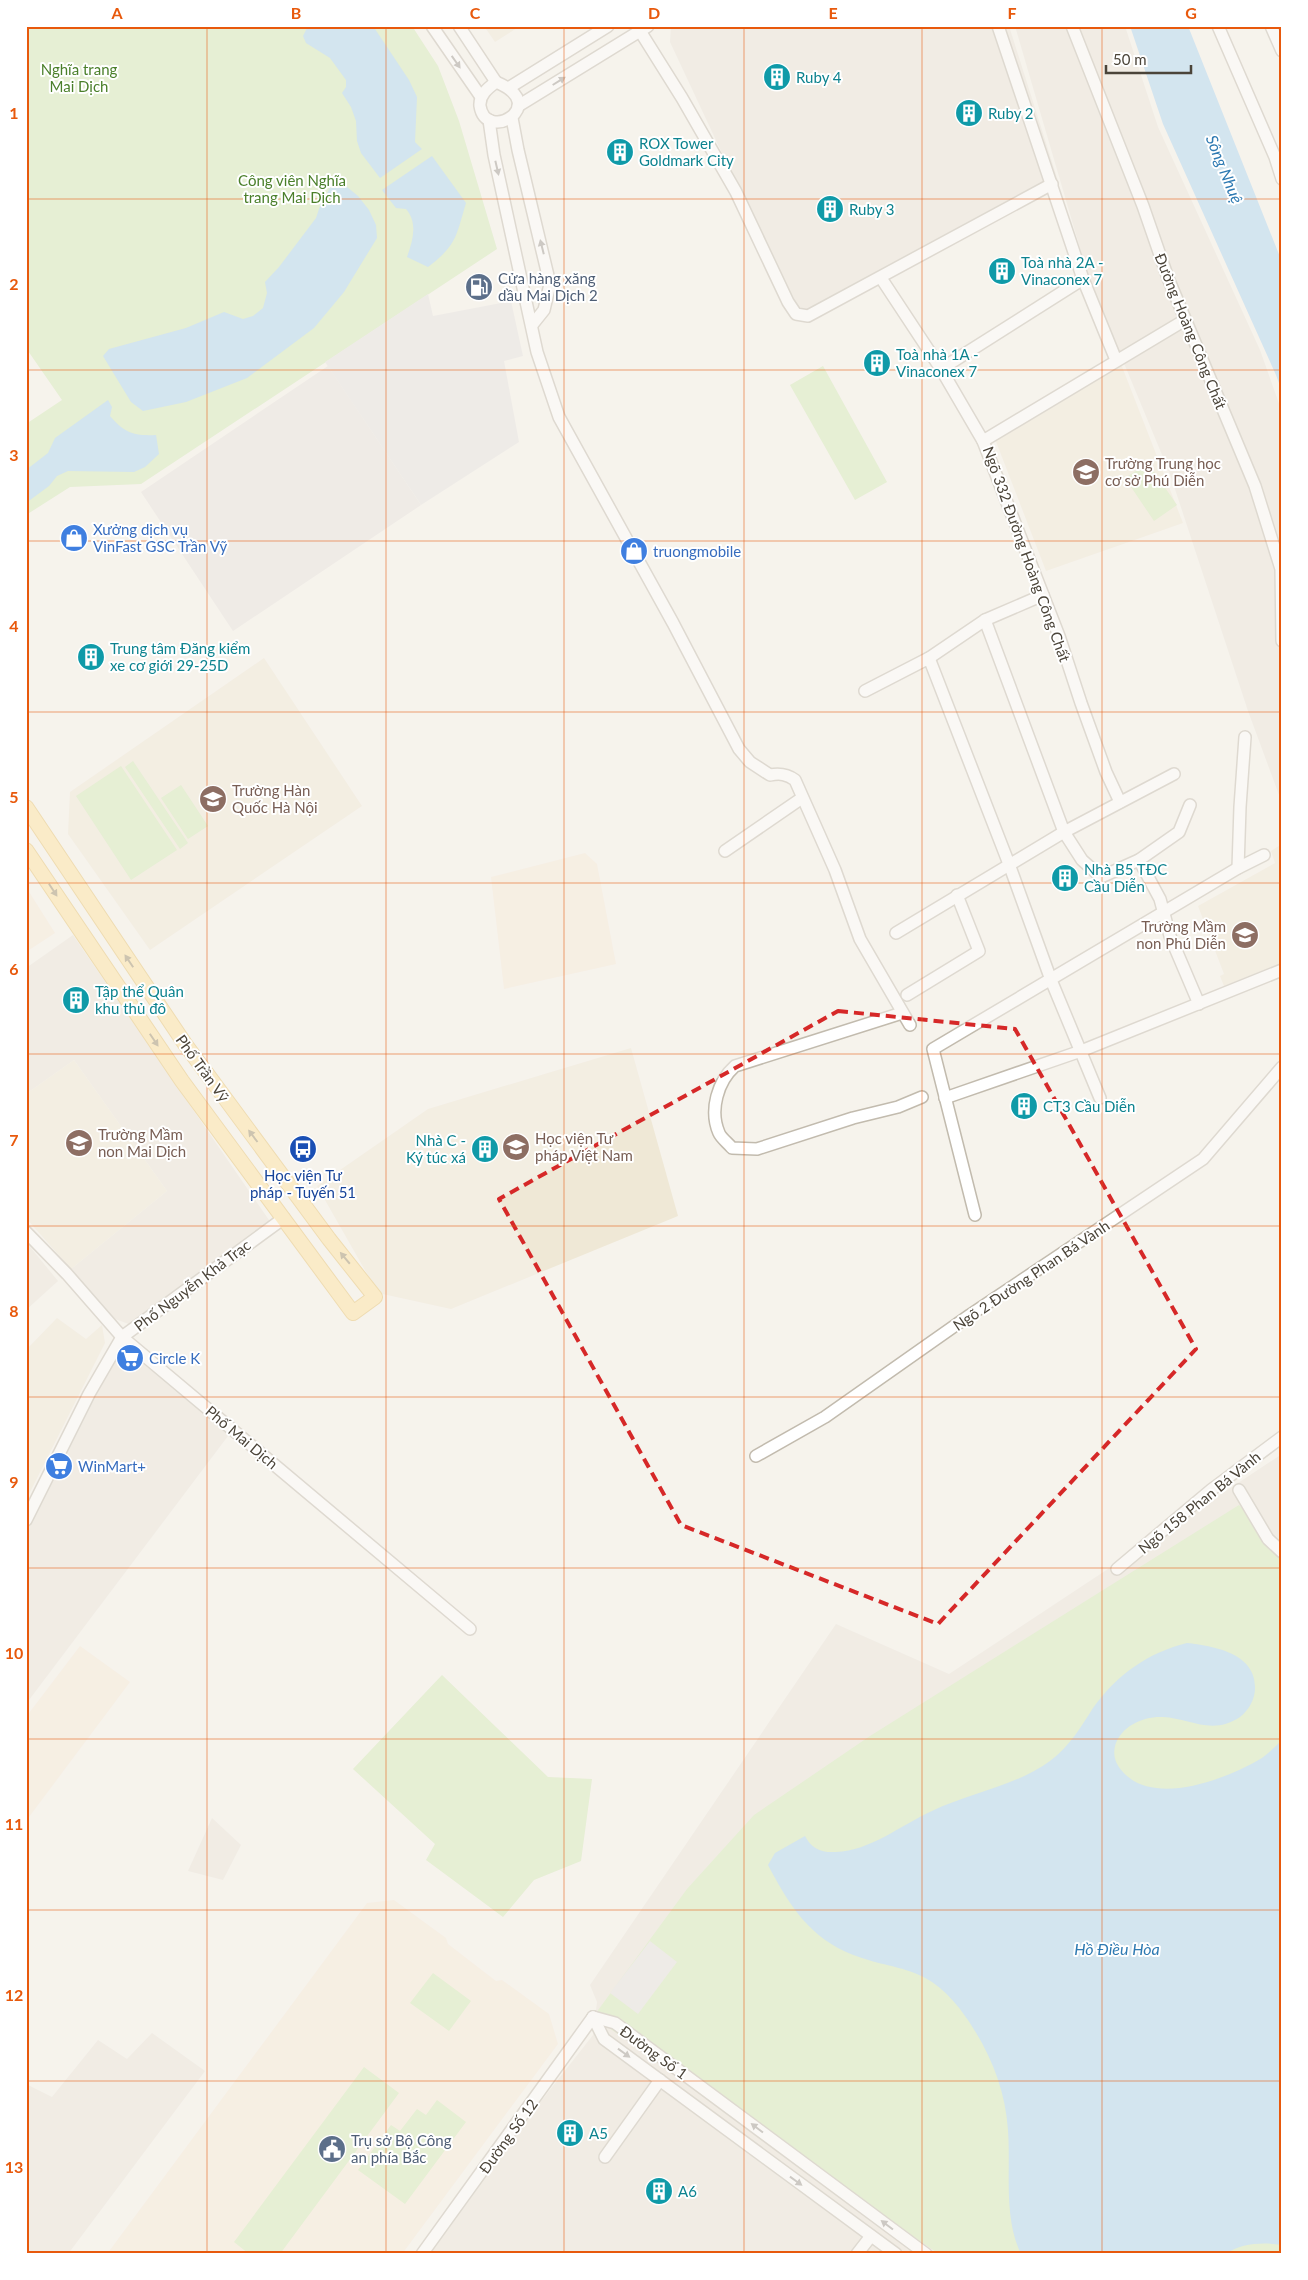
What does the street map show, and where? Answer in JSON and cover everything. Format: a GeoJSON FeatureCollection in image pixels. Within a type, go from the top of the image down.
{"type":"FeatureCollection","features":[{"type":"Feature","properties":{"kind":"main road","name":"Phố Trần Vỹ"},"geometry":{"type":"LineString","coordinates":[[26,808],[185,1044],[303,1203],[375,1296],[353,1313],[182,1082],[26,850]]}},
{"type":"Feature","properties":{"kind":"main road"},"geometry":{"type":"LineString","coordinates":[[284,1218],[303,1203]]}},
{"type":"Feature","properties":{"kind":"street"},"geometry":{"type":"LineString","coordinates":[[432,26],[481,97]]}},
{"type":"Feature","properties":{"kind":"street"},"geometry":{"type":"LineString","coordinates":[[459,26],[496,82],[510,87],[516,94],[518,106]]}},
{"type":"Feature","properties":{"kind":"street"},"geometry":{"type":"LineString","coordinates":[[510,87],[608,26]]}},
{"type":"Feature","properties":{"kind":"street"},"geometry":{"type":"LineString","coordinates":[[998,26],[1083,279],[1116,360]]}},
{"type":"Feature","properties":{"kind":"street","name":"Đường Hoàng Công Chất"},"geometry":{"type":"LineString","coordinates":[[1072,26],[1185,320],[1255,486],[1281,569],[1282,641]]}},
{"type":"Feature","properties":{"kind":"street"},"geometry":{"type":"LineString","coordinates":[[1218,26],[1275,156],[1282,179]]}},
{"type":"Feature","properties":{"kind":"street"},"geometry":{"type":"LineString","coordinates":[[1271,26],[1282,51]]}},
{"type":"Feature","properties":{"kind":"street"},"geometry":{"type":"LineString","coordinates":[[496,82],[481,97],[480,106],[483,114],[489,120],[496,123],[505,122],[512,118],[518,106],[644,29],[736,192],[788,302],[796,314],[808,316],[1052,184]]}},
{"type":"Feature","properties":{"kind":"street"},"geometry":{"type":"LineString","coordinates":[[512,118],[550,284],[544,310],[532,324]]}},
{"type":"Feature","properties":{"kind":"street"},"geometry":{"type":"LineString","coordinates":[[489,120],[494,155],[537,352],[559,417],[674,622],[744,756],[770,775],[788,775],[795,780],[835,870],[860,939],[910,1025]]}},
{"type":"Feature","properties":{"kind":"street"},"geometry":{"type":"LineString","coordinates":[[881,278],[941,369],[983,441]]}},
{"type":"Feature","properties":{"kind":"street"},"geometry":{"type":"LineString","coordinates":[[941,369],[1083,279]]}},
{"type":"Feature","properties":{"kind":"street","name":"Ngõ 332 Đường Hoàng Công Chất"},"geometry":{"type":"LineString","coordinates":[[1120,802],[1106,772],[1044,595],[983,441],[1185,320]]}},
{"type":"Feature","properties":{"kind":"street"},"geometry":{"type":"LineString","coordinates":[[865,690],[929,658],[985,620],[1044,595]]}},
{"type":"Feature","properties":{"kind":"street"},"geometry":{"type":"LineString","coordinates":[[985,620],[1064,832],[1082,860],[1100,877],[1139,860],[1179,832],[1190,805]]}},
{"type":"Feature","properties":{"kind":"street"},"geometry":{"type":"LineString","coordinates":[[929,658],[1010,864],[1051,980],[1100,1098]]}},
{"type":"Feature","properties":{"kind":"street"},"geometry":{"type":"LineString","coordinates":[[1238,868],[1245,737]]}},
{"type":"Feature","properties":{"kind":"street"},"geometry":{"type":"LineString","coordinates":[[896,932],[1064,832],[1174,774]]}},
{"type":"Feature","properties":{"kind":"street"},"geometry":{"type":"LineString","coordinates":[[725,851],[802,798]]}},
{"type":"Feature","properties":{"kind":"street"},"geometry":{"type":"LineString","coordinates":[[975,1215],[933,1048],[1238,868],[1264,855]]}},
{"type":"Feature","properties":{"kind":"street"},"geometry":{"type":"LineString","coordinates":[[1139,860],[1160,899],[1170,936],[1198,1004]]}},
{"type":"Feature","properties":{"kind":"street"},"geometry":{"type":"LineString","coordinates":[[907,995],[979,951],[958,895]]}},
{"type":"Feature","properties":{"kind":"street"},"geometry":{"type":"LineString","coordinates":[[945,1098],[1081,1051],[1282,970]]}},
{"type":"Feature","properties":{"kind":"street"},"geometry":{"type":"LineString","coordinates":[[902,1013],[735,1066],[725,1075],[718,1089],[715,1116],[719,1134],[732,1148],[757,1149],[922,1097]]}},
{"type":"Feature","properties":{"kind":"street","name":"Ngõ 2 Đường Phan Bá Vành"},"geometry":{"type":"LineString","coordinates":[[756,1456],[825,1417],[970,1315],[1203,1160],[1282,1067]]}},
{"type":"Feature","properties":{"kind":"street","name":"Phố Nguyễn Khả Trạc"},"geometry":{"type":"LineString","coordinates":[[26,1520],[89,1394],[122,1337],[284,1218]]}},
{"type":"Feature","properties":{"kind":"street","name":"Phố Mai Dịch"},"geometry":{"type":"LineString","coordinates":[[26,1232],[67,1274],[122,1337],[470,1629]]}},
{"type":"Feature","properties":{"kind":"street","name":"Ngõ 158 Phan Bá Vành"},"geometry":{"type":"LineString","coordinates":[[1117,1569],[1211,1490],[1282,1437]]}},
{"type":"Feature","properties":{"kind":"street"},"geometry":{"type":"LineString","coordinates":[[1239,1490],[1268,1538],[1282,1552]]}},
{"type":"Feature","properties":{"kind":"street","name":"Đường Số 1"},"geometry":{"type":"LineString","coordinates":[[592,2017],[604,2039],[896,2254]]}},
{"type":"Feature","properties":{"kind":"street","name":"Đường Số 1"},"geometry":{"type":"LineString","coordinates":[[592,2017],[615,2023],[926,2254]]}},
{"type":"Feature","properties":{"kind":"street","name":"Đường Số 12"},"geometry":{"type":"LineString","coordinates":[[422,2254],[592,2017]]}},
{"type":"Feature","properties":{"kind":"street"},"geometry":{"type":"LineString","coordinates":[[605,2158],[660,2080]]}},
{"type":"Feature","properties":{"kind":"street"},"geometry":{"type":"LineString","coordinates":[[858,2254],[871,2236]]}},
{"type":"Feature","properties":{"kind":"highlighted area"},"geometry":{"type":"Polygon","coordinates":[[[838,1011],[1015,1029],[1196,1349],[938,1624],[681,1525],[499,1199],[838,1011]]]}},
{"type":"Feature","properties":{"kind":"shaded area"},"geometry":{"type":"Polygon","coordinates":[[[484,26],[520,26],[495,42],[484,26]]]}},
{"type":"Feature","properties":{"kind":"shaded area"},"geometry":{"type":"Polygon","coordinates":[[[671,26],[1009,26],[1059,184],[801,322],[670,42],[671,26]]]}},
{"type":"Feature","properties":{"kind":"shaded area"},"geometry":{"type":"Polygon","coordinates":[[[1015,26],[1125,26],[1158,127],[1260,350],[1282,412],[1282,803],[1248,711],[1170,474],[1089,279],[1015,26]]]}},
{"type":"Feature","properties":{"kind":"shaded area"},"geometry":{"type":"Polygon","coordinates":[[[428,294],[433,316],[511,301],[523,356],[504,361],[519,442],[421,505],[325,362],[428,294]]]}},
{"type":"Feature","properties":{"kind":"shaded area","name":"Trường Trung học cơ sở Phú Diễn"},"geometry":{"type":"Polygon","coordinates":[[[1121,364],[1183,523],[1046,571],[995,439],[1121,364]]]}},
{"type":"Feature","properties":{"kind":"shaded area"},"geometry":{"type":"Polygon","coordinates":[[[328,366],[421,505],[233,631],[141,492],[328,366]]]}},
{"type":"Feature","properties":{"kind":"shaded area","name":"Trường Hàn Quốc Hà Nội"},"geometry":{"type":"Polygon","coordinates":[[[264,658],[362,806],[150,950],[68,834],[70,792],[264,658]]]}},
{"type":"Feature","properties":{"kind":"shaded area","name":"Trường Mầm non Phú Diễn"},"geometry":{"type":"Polygon","coordinates":[[[1282,844],[1282,963],[1224,986],[1220,976],[1224,974],[1198,906],[1275,863],[1271,851],[1282,844]]]}},
{"type":"Feature","properties":{"kind":"shaded area"},"geometry":{"type":"Polygon","coordinates":[[[585,853],[597,864],[616,964],[504,989],[491,877],[585,853]]]}},
{"type":"Feature","properties":{"kind":"shaded area"},"geometry":{"type":"Polygon","coordinates":[[[26,887],[55,933],[26,952],[26,887]]]}},
{"type":"Feature","properties":{"kind":"shaded area"},"geometry":{"type":"Polygon","coordinates":[[[73,935],[271,1223],[137,1327],[115,1319],[71,1269],[167,1191],[74,1060],[26,1094],[26,968],[73,935]]]}},
{"type":"Feature","properties":{"kind":"shaded area","name":"Học viện Tư pháp Việt Nam"},"geometry":{"type":"Polygon","coordinates":[[[631,1048],[678,1216],[451,1309],[378,1293],[317,1186],[428,1109],[631,1048]]]}},
{"type":"Feature","properties":{"kind":"shaded area","name":"Trường Mầm non Mai Dịch"},"geometry":{"type":"Polygon","coordinates":[[[74,1060],[167,1191],[71,1269],[26,1218],[26,1094],[74,1060]]]}},
{"type":"Feature","properties":{"kind":"shaded area"},"geometry":{"type":"Polygon","coordinates":[[[26,1242],[58,1281],[26,1310],[26,1242]]]}},
{"type":"Feature","properties":{"kind":"shaded area"},"geometry":{"type":"Polygon","coordinates":[[[57,1318],[86,1339],[102,1325],[105,1343],[26,1500],[26,1350],[57,1318]]]}},
{"type":"Feature","properties":{"kind":"shaded area"},"geometry":{"type":"Polygon","coordinates":[[[120,1346],[231,1432],[26,1704],[26,1520],[120,1346]]]}},
{"type":"Feature","properties":{"kind":"shaded area"},"geometry":{"type":"Polygon","coordinates":[[[1282,1454],[1282,2254],[428,2254],[516,2133],[593,2035],[597,2002],[590,1985],[836,1624],[949,1674],[1282,1454]]]}},
{"type":"Feature","properties":{"kind":"shaded area"},"geometry":{"type":"Polygon","coordinates":[[[80,1646],[130,1682],[26,1821],[26,1717],[80,1646]]]}},
{"type":"Feature","properties":{"kind":"shaded area"},"geometry":{"type":"Polygon","coordinates":[[[212,1818],[241,1845],[223,1880],[188,1871],[212,1818]]]}},
{"type":"Feature","properties":{"kind":"shaded area","name":"Trụ sở Bộ Công an phía Bắc"},"geometry":{"type":"Polygon","coordinates":[[[394,1900],[446,1938],[448,1944],[496,1981],[502,1980],[549,2014],[558,2044],[402,2254],[107,2254],[367,1903],[394,1900]]]}},
{"type":"Feature","properties":{"kind":"shaded area"},"geometry":{"type":"Polygon","coordinates":[[[650,1941],[677,1962],[638,2014],[610,1993],[650,1941]]]}},
{"type":"Feature","properties":{"kind":"shaded area"},"geometry":{"type":"Polygon","coordinates":[[[152,2033],[205,2071],[68,2254],[26,2254],[26,2084],[52,2097],[98,2040],[127,2059],[152,2033]]]}},
{"type":"Feature","properties":{"kind":"green space","name":"Công viên Nghĩa trang Mai Dịch"},"geometry":{"type":"Polygon","coordinates":[[[26,26],[412,26],[438,66],[459,121],[497,249],[141,484],[70,487],[26,515],[26,424],[62,400],[26,348],[26,26]]]}},
{"type":"Feature","properties":{"kind":"green space"},"geometry":{"type":"Polygon","coordinates":[[[823,366],[887,482],[855,500],[790,385],[823,366]]]}},
{"type":"Feature","properties":{"kind":"green space"},"geometry":{"type":"Polygon","coordinates":[[[1148,463],[1177,505],[1154,521],[1125,478],[1148,463]]]}},
{"type":"Feature","properties":{"kind":"green space"},"geometry":{"type":"Polygon","coordinates":[[[133,761],[188,843],[180,849],[125,767],[133,761]]]}},
{"type":"Feature","properties":{"kind":"green space"},"geometry":{"type":"Polygon","coordinates":[[[121,766],[177,850],[131,880],[76,796],[121,766]]]}},
{"type":"Feature","properties":{"kind":"green space"},"geometry":{"type":"Polygon","coordinates":[[[181,785],[208,826],[188,839],[161,798],[181,785]]]}},
{"type":"Feature","properties":{"kind":"green space"},"geometry":{"type":"Polygon","coordinates":[[[1239,1505],[1282,1548],[1282,2254],[939,2254],[593,2017],[687,1889],[754,1815],[870,1736],[1239,1505]]]}},
{"type":"Feature","properties":{"kind":"green space"},"geometry":{"type":"Polygon","coordinates":[[[442,1675],[548,1777],[592,1779],[581,1861],[534,1880],[503,1917],[426,1860],[435,1844],[353,1769],[442,1675]]]}},
{"type":"Feature","properties":{"kind":"green space"},"geometry":{"type":"Polygon","coordinates":[[[433,1973],[471,2001],[449,2031],[410,2003],[433,1973]]]}},
{"type":"Feature","properties":{"kind":"green space"},"geometry":{"type":"Polygon","coordinates":[[[364,2067],[399,2093],[280,2254],[249,2254],[234,2242],[364,2067]]]}},
{"type":"Feature","properties":{"kind":"green space"},"geometry":{"type":"Polygon","coordinates":[[[437,2100],[466,2122],[405,2204],[358,2170],[391,2125],[400,2131],[417,2109],[426,2115],[437,2100]]]}},
{"type":"Feature","properties":{"kind":"water"},"geometry":{"type":"Polygon","coordinates":[[[308,26],[373,26],[409,80],[417,97],[415,142],[422,149],[380,178],[361,153],[357,141],[356,121],[351,107],[342,93],[346,87],[346,80],[330,58],[306,43],[303,36],[308,26]]]}},
{"type":"Feature","properties":{"kind":"water","name":"Sông Nhuệ"},"geometry":{"type":"Polygon","coordinates":[[[1130,26],[1188,26],[1282,262],[1282,391],[1163,124],[1130,26]]]}},
{"type":"Feature","properties":{"kind":"water"},"geometry":{"type":"Polygon","coordinates":[[[432,156],[466,203],[460,224],[450,246],[428,267],[407,257],[413,232],[410,214],[406,209],[396,208],[382,190],[432,156]]]}},
{"type":"Feature","properties":{"kind":"water"},"geometry":{"type":"Polygon","coordinates":[[[341,182],[358,196],[369,210],[376,225],[377,238],[344,292],[314,328],[247,378],[186,402],[143,411],[131,402],[103,356],[109,349],[186,328],[224,312],[243,319],[253,316],[263,308],[267,293],[265,282],[279,267],[316,218],[321,203],[332,185],[341,182]]]}},
{"type":"Feature","properties":{"kind":"water"},"geometry":{"type":"Polygon","coordinates":[[[108,400],[112,407],[110,416],[125,430],[141,435],[156,435],[159,454],[145,467],[134,472],[68,471],[57,476],[49,486],[26,503],[26,470],[48,453],[55,438],[108,400]]]}},
{"type":"Feature","properties":{"kind":"water","name":"Hồ Điều Hòa"},"geometry":{"type":"Polygon","coordinates":[[[1187,1643],[1220,1649],[1241,1659],[1253,1676],[1255,1688],[1253,1700],[1249,1708],[1240,1717],[1220,1725],[1201,1725],[1163,1717],[1141,1720],[1122,1733],[1115,1746],[1114,1755],[1116,1763],[1124,1773],[1141,1784],[1157,1788],[1176,1788],[1213,1780],[1248,1766],[1270,1752],[1282,1740],[1282,2245],[1252,2244],[1232,2250],[1226,2254],[1021,2254],[1015,2240],[1010,2209],[1009,2145],[1003,2097],[993,2066],[970,2023],[946,1993],[933,1982],[906,1970],[861,1958],[844,1951],[819,1935],[790,1903],[768,1865],[775,1853],[805,1836],[810,1844],[817,1849],[826,1852],[849,1851],[873,1842],[932,1811],[1008,1783],[1037,1770],[1063,1749],[1112,1685],[1146,1659],[1172,1647],[1187,1643]]]}},
{"type":"Feature","properties":{"kind":"place","name":"Ruby 4"},"geometry":{"type":"Point","coordinates":[777,77]}},
{"type":"Feature","properties":{"kind":"place","name":"Ruby 2"},"geometry":{"type":"Point","coordinates":[969,113]}},
{"type":"Feature","properties":{"kind":"place","name":"ROX Tower Goldmark City"},"geometry":{"type":"Point","coordinates":[620,152]}},
{"type":"Feature","properties":{"kind":"place","name":"Ruby 3"},"geometry":{"type":"Point","coordinates":[830,209]}},
{"type":"Feature","properties":{"kind":"place","name":"Toà nhà 2A - Vinaconex 7"},"geometry":{"type":"Point","coordinates":[1002,271]}},
{"type":"Feature","properties":{"kind":"place","name":"Cửa hàng xăng dầu Mai Dịch 2"},"geometry":{"type":"Point","coordinates":[479,287]}},
{"type":"Feature","properties":{"kind":"place","name":"Toà nhà 1A - Vinaconex 7"},"geometry":{"type":"Point","coordinates":[877,363]}},
{"type":"Feature","properties":{"kind":"place","name":"Trường Trung học cơ sở Phú Diễn"},"geometry":{"type":"Point","coordinates":[1086,472]}},
{"type":"Feature","properties":{"kind":"place","name":"Xưởng dịch vụ VinFast GSC Trần Vỹ"},"geometry":{"type":"Point","coordinates":[74,538]}},
{"type":"Feature","properties":{"kind":"place","name":"truongmobile"},"geometry":{"type":"Point","coordinates":[634,551]}},
{"type":"Feature","properties":{"kind":"place","name":"Trung tâm Đăng kiểm xe cơ giới 29-25D"},"geometry":{"type":"Point","coordinates":[91,657]}},
{"type":"Feature","properties":{"kind":"place","name":"Trường Hàn Quốc Hà Nội"},"geometry":{"type":"Point","coordinates":[213,799]}},
{"type":"Feature","properties":{"kind":"place","name":"Nhà B5 TĐC Cầu Diễn"},"geometry":{"type":"Point","coordinates":[1065,878]}},
{"type":"Feature","properties":{"kind":"place","name":"Trường Mầm non Phú Diễn"},"geometry":{"type":"Point","coordinates":[1245,935]}},
{"type":"Feature","properties":{"kind":"place","name":"Tập thể Quân khu thủ đô"},"geometry":{"type":"Point","coordinates":[76,1000]}},
{"type":"Feature","properties":{"kind":"place","name":"CT3 Cầu Diễn"},"geometry":{"type":"Point","coordinates":[1024,1106]}},
{"type":"Feature","properties":{"kind":"place","name":"Trường Mầm non Mai Dịch"},"geometry":{"type":"Point","coordinates":[79,1143]}},
{"type":"Feature","properties":{"kind":"place","name":"Học viện Tư pháp Việt Nam"},"geometry":{"type":"Point","coordinates":[516,1147]}},
{"type":"Feature","properties":{"kind":"place","name":"Học viện Tư pháp - Tuyến 51"},"geometry":{"type":"Point","coordinates":[303,1149]}},
{"type":"Feature","properties":{"kind":"place","name":"Nhà C - Ký túc xá"},"geometry":{"type":"Point","coordinates":[485,1149]}},
{"type":"Feature","properties":{"kind":"place","name":"Circle K"},"geometry":{"type":"Point","coordinates":[130,1358]}},
{"type":"Feature","properties":{"kind":"place","name":"WinMart+"},"geometry":{"type":"Point","coordinates":[59,1466]}},
{"type":"Feature","properties":{"kind":"place","name":"A5"},"geometry":{"type":"Point","coordinates":[570,2133]}},
{"type":"Feature","properties":{"kind":"place","name":"Trụ sở Bộ Công an phía Bắc"},"geometry":{"type":"Point","coordinates":[332,2149]}},
{"type":"Feature","properties":{"kind":"place","name":"A6"},"geometry":{"type":"Point","coordinates":[659,2191]}},
{"type":"Feature","properties":{"kind":"park label","name":"Nghĩa trang Mai Dịch"},"geometry":{"type":"Point","coordinates":[79,78]}}]}
